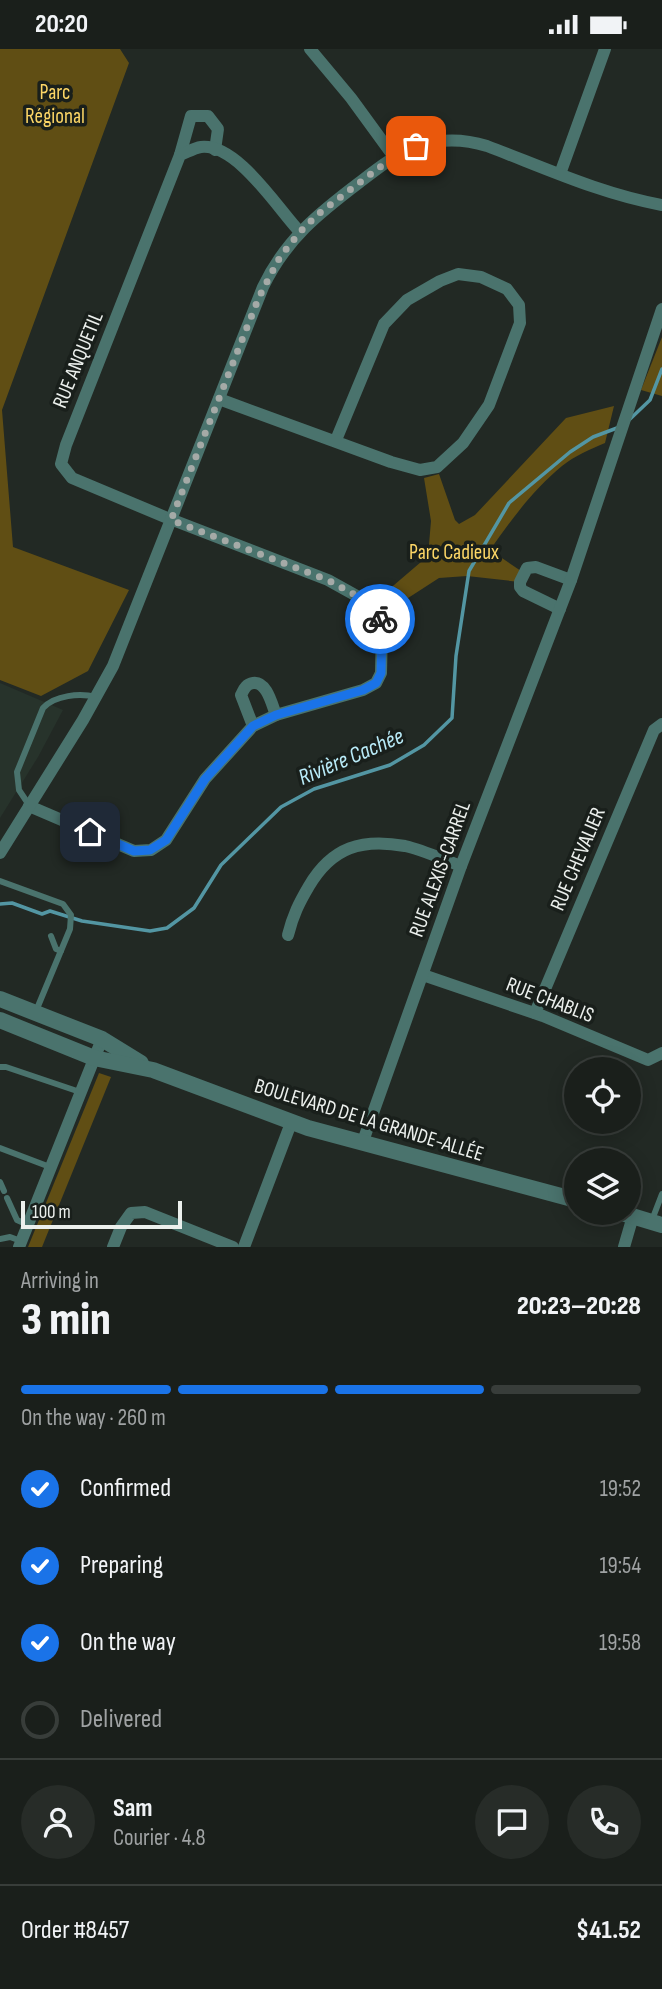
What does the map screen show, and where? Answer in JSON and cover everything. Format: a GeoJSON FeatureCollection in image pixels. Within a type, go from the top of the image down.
{"type":"FeatureCollection","features":[{"type":"Feature","properties":{"kind":"street"},"geometry":{"type":"LineString","coordinates":[[560,174],[605,49]]}},
{"type":"Feature","properties":{"kind":"street"},"geometry":{"type":"LineString","coordinates":[[317,51],[394,157]]}},
{"type":"Feature","properties":{"kind":"street","name":"RUE ANQUETIL"},"geometry":{"type":"LineString","coordinates":[[171,520],[72,478],[61,464],[65,445],[180,155],[191,116],[208,116],[218,129],[215,150]]}},
{"type":"Feature","properties":{"kind":"street"},"geometry":{"type":"LineString","coordinates":[[0,853],[96,697],[121,648],[267,279],[280,257],[317,215],[394,157],[425,144],[443,141],[463,141],[487,146],[613,193],[662,205]]}},
{"type":"Feature","properties":{"kind":"street"},"geometry":{"type":"LineString","coordinates":[[180,155],[202,147],[223,152],[255,177],[300,232]]}},
{"type":"Feature","properties":{"kind":"street"},"geometry":{"type":"LineString","coordinates":[[219,399],[420,470],[437,467],[463,443],[489,405],[520,323],[519,305],[507,289],[481,277],[458,274],[407,300],[384,324],[336,440]]}},
{"type":"Feature","properties":{"kind":"street","name":"RUE ALEXIS-CARREL"},"geometry":{"type":"LineString","coordinates":[[362,1144],[461,866],[571,580],[662,309]]}},
{"type":"Feature","properties":{"kind":"street"},"geometry":{"type":"LineString","coordinates":[[29,806],[134,851],[150,850],[166,840],[205,779],[253,726],[276,715],[363,690],[376,683],[381,673],[382,627],[378,614],[364,600],[328,580],[171,520]]}},
{"type":"Feature","properties":{"kind":"street"},"geometry":{"type":"LineString","coordinates":[[559,609],[523,591],[520,587],[522,576],[527,568],[536,567],[571,580]]}},
{"type":"Feature","properties":{"kind":"street"},"geometry":{"type":"LineString","coordinates":[[253,726],[241,695],[244,687],[250,683],[258,683],[264,687],[276,715]]}},
{"type":"Feature","properties":{"kind":"street","name":"RUE CHEVALIER"},"geometry":{"type":"LineString","coordinates":[[534,1013],[654,730],[662,724]]}},
{"type":"Feature","properties":{"kind":"street"},"geometry":{"type":"LineString","coordinates":[[288,935],[294,911],[318,871],[332,857],[349,847],[375,842],[407,847],[461,866]]}},
{"type":"Feature","properties":{"kind":"street","name":"RUE CHABLIS"},"geometry":{"type":"LineString","coordinates":[[423,975],[534,1013],[648,1060],[662,1053]]}},
{"type":"Feature","properties":{"kind":"street","name":"BOULEVARD DE LA GRANDE-ALLÉE"},"geometry":{"type":"LineString","coordinates":[[0,999],[102,1039],[153,1070]]}},
{"type":"Feature","properties":{"kind":"street","name":"BOULEVARD DE LA GRANDE-ALLÉE"},"geometry":{"type":"LineString","coordinates":[[0,1020],[94,1058],[153,1070],[291,1123],[564,1198]]}},
{"type":"Feature","properties":{"kind":"street"},"geometry":{"type":"LineString","coordinates":[[18,1242],[102,1039]]}},
{"type":"Feature","properties":{"kind":"street"},"geometry":{"type":"LineString","coordinates":[[244,1247],[291,1123]]}},
{"type":"Feature","properties":{"kind":"street"},"geometry":{"type":"LineString","coordinates":[[113,1247],[121,1227],[131,1213],[145,1212],[233,1247]]}},
{"type":"Feature","properties":{"kind":"street"},"geometry":{"type":"LineString","coordinates":[[624,1247],[626,1225]]}},
{"type":"Feature","properties":{"kind":"lane"},"geometry":{"type":"LineString","coordinates":[[29,806],[19,790],[17,772],[43,708],[61,698],[79,695],[96,697]]}},
{"type":"Feature","properties":{"kind":"lane"},"geometry":{"type":"LineString","coordinates":[[0,881],[65,906],[71,915],[70,929],[35,1013]]}},
{"type":"Feature","properties":{"kind":"lane"},"geometry":{"type":"LineString","coordinates":[[51,936],[57,949],[61,951]]}},
{"type":"Feature","properties":{"kind":"lane"},"geometry":{"type":"LineString","coordinates":[[0,1067],[80,1092]]}},
{"type":"Feature","properties":{"kind":"lane"},"geometry":{"type":"LineString","coordinates":[[0,1148],[50,1167]]}},
{"type":"Feature","properties":{"kind":"lane"},"geometry":{"type":"LineString","coordinates":[[0,1182],[4,1191]]}},
{"type":"Feature","properties":{"kind":"lane"},"geometry":{"type":"LineString","coordinates":[[657,1223],[662,1194]]}},
{"type":"Feature","properties":{"kind":"lane"},"geometry":{"type":"LineString","coordinates":[[7,1198],[15,1216],[24,1224]]}},
{"type":"Feature","properties":{"kind":"lane"},"geometry":{"type":"LineString","coordinates":[[0,1239],[6,1237],[18,1242]]}},
{"type":"Feature","properties":{"kind":"shaded area"},"geometry":{"type":"Polygon","coordinates":[[[0,683],[63,710],[0,818],[0,683]]]}},
{"type":"Feature","properties":{"kind":"green space","name":"Parc Régional"},"geometry":{"type":"Polygon","coordinates":[[[0,49],[120,49],[129,63],[2,410],[13,547],[129,590],[88,671],[41,696],[0,680],[0,49]]]}},
{"type":"Feature","properties":{"kind":"green space"},"geometry":{"type":"Polygon","coordinates":[[[662,337],[662,396],[641,390],[662,337]]]}},
{"type":"Feature","properties":{"kind":"green space","name":"Parc Cadieux"},"geometry":{"type":"Polygon","coordinates":[[[614,406],[605,443],[572,459],[551,475],[523,506],[490,550],[521,571],[520,582],[467,576],[439,578],[388,611],[380,597],[428,556],[431,521],[424,478],[439,474],[455,520],[459,524],[475,515],[566,418],[614,406]]]}},
{"type":"Feature","properties":{"kind":"green space"},"geometry":{"type":"Polygon","coordinates":[[[99,1073],[111,1077],[42,1247],[28,1247],[99,1073]]]}},
{"type":"Feature","properties":{"kind":"waterway","name":"Rivière Cachée"},"geometry":{"type":"LineString","coordinates":[[629,420],[650,400],[662,369]]}},
{"type":"Feature","properties":{"kind":"waterway","name":"Rivière Cachée"},"geometry":{"type":"LineString","coordinates":[[0,904],[12,903],[42,914],[50,911],[82,921],[150,931],[167,928],[194,908],[221,865],[281,807],[314,789],[390,765],[424,745],[452,718],[456,656],[469,571],[509,503],[570,452],[593,437],[617,428]]}},
{"type":"Feature","properties":{"kind":"way so far"},"geometry":{"type":"LineString","coordinates":[[380,619],[364,600],[328,580],[171,520],[259,297],[280,257],[317,215],[384,164],[416,146]]}},
{"type":"Feature","properties":{"kind":"route"},"geometry":{"type":"LineString","coordinates":[[90,832],[134,851],[150,850],[166,840],[205,779],[253,726],[276,715],[363,690],[376,683],[381,673],[380,619]]}}]}
